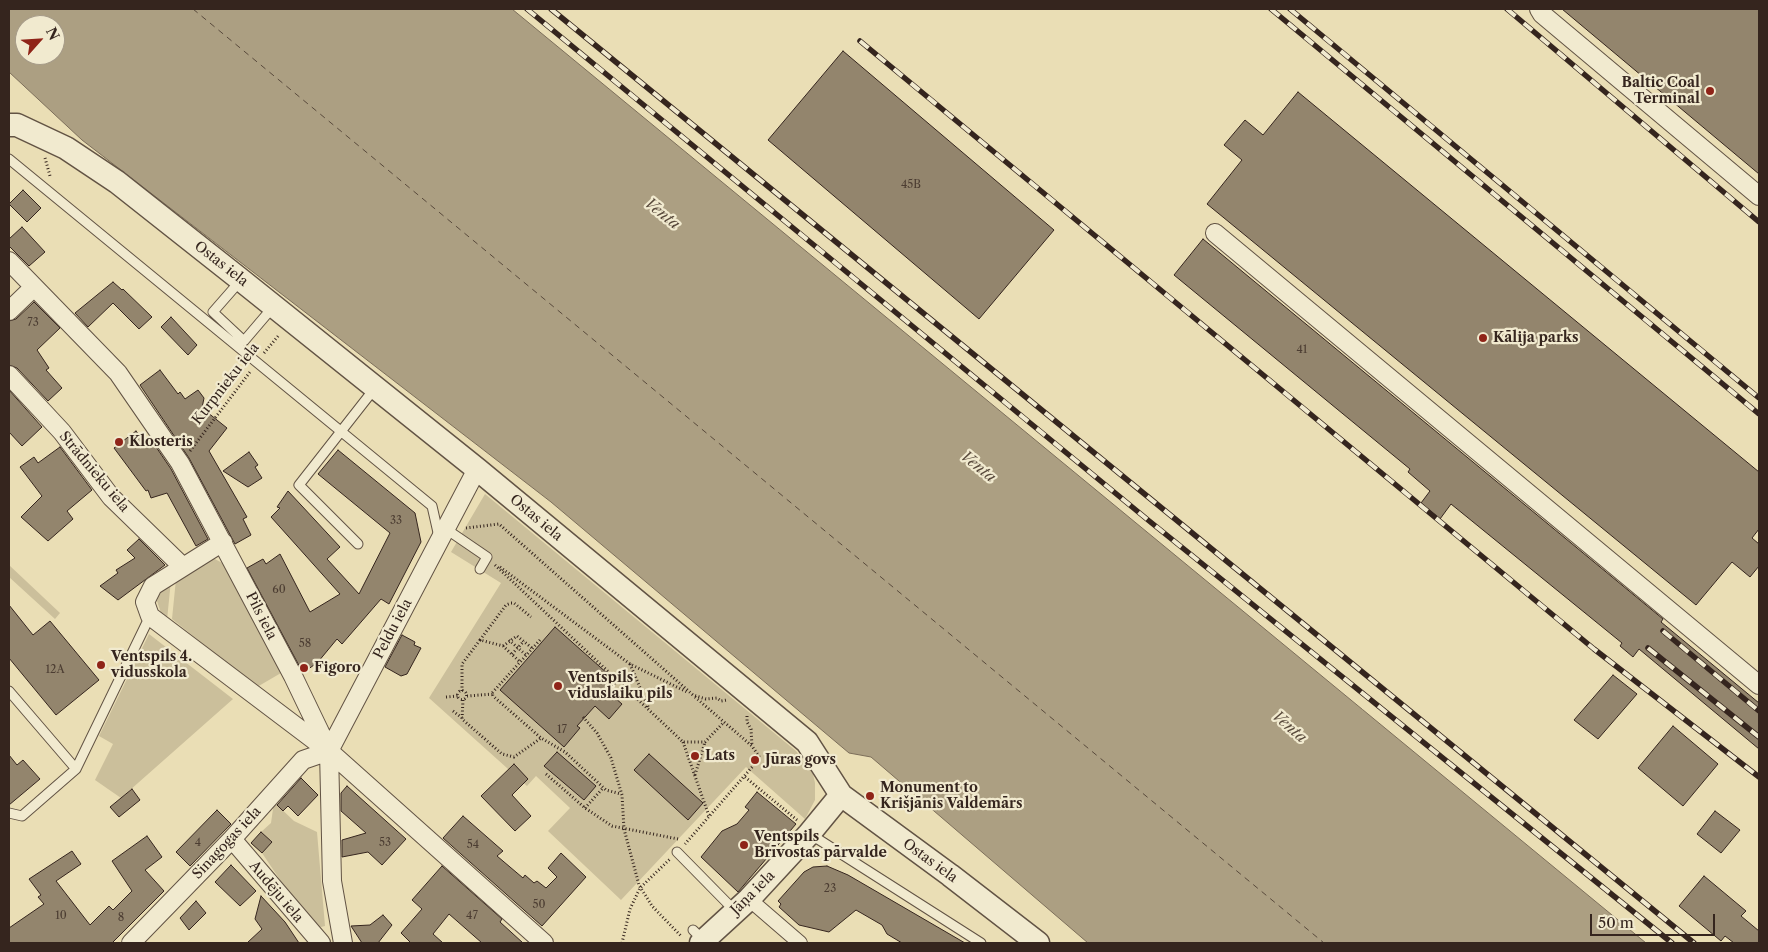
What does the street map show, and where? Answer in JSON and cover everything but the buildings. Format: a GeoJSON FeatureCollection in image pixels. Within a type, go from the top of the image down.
{"type":"FeatureCollection","features":[{"type":"Feature","properties":{"kind":"street"},"geometry":{"type":"LineString","coordinates":[[1539,9],[1542,14],[1759,196]]}},
{"type":"Feature","properties":{"kind":"street","name":"Ostas iela"},"geometry":{"type":"LineString","coordinates":[[9,125],[17,125],[66,148],[117,182],[241,280],[477,469],[807,742],[841,795],[950,875],[1037,943]]}},
{"type":"Feature","properties":{"kind":"street"},"geometry":{"type":"LineString","coordinates":[[1215,233],[1759,685]]}},
{"type":"Feature","properties":{"kind":"street","name":"Pils iela"},"geometry":{"type":"LineString","coordinates":[[9,262],[118,373],[180,463],[223,542],[329,751],[544,943]]}},
{"type":"Feature","properties":{"kind":"street"},"geometry":{"type":"LineString","coordinates":[[9,311],[34,286]]}},
{"type":"Feature","properties":{"kind":"street","name":"Strādnieku iela"},"geometry":{"type":"LineString","coordinates":[[9,375],[62,432],[111,496],[182,566]]}},
{"type":"Feature","properties":{"kind":"street","name":"Peldu iela"},"geometry":{"type":"LineString","coordinates":[[343,943],[332,882],[329,751],[477,469]]}},
{"type":"Feature","properties":{"kind":"street"},"geometry":{"type":"LineString","coordinates":[[223,542],[153,586],[145,602],[150,616],[329,751]]}},
{"type":"Feature","properties":{"kind":"street","name":"Sinagogas iela"},"geometry":{"type":"LineString","coordinates":[[131,943],[232,839],[303,760],[329,751]]}},
{"type":"Feature","properties":{"kind":"street","name":"Jāņa iela"},"geometry":{"type":"LineString","coordinates":[[696,939],[742,905],[809,834],[841,795]]}},
{"type":"Feature","properties":{"kind":"street","name":"Audēju iela"},"geometry":{"type":"LineString","coordinates":[[232,839],[321,943]]}},
{"type":"Feature","properties":{"kind":"street"},"geometry":{"type":"LineString","coordinates":[[742,905],[800,943]]}},
{"type":"Feature","properties":{"kind":"lane"},"geometry":{"type":"LineString","coordinates":[[9,159],[256,364],[432,506],[443,534],[487,558],[480,569]]}},
{"type":"Feature","properties":{"kind":"lane"},"geometry":{"type":"LineString","coordinates":[[241,280],[213,312],[244,341],[282,313]]}},
{"type":"Feature","properties":{"kind":"lane"},"geometry":{"type":"LineString","coordinates":[[358,544],[299,485],[375,387]]}},
{"type":"Feature","properties":{"kind":"lane"},"geometry":{"type":"LineString","coordinates":[[9,813],[22,816],[76,769],[150,616]]}},
{"type":"Feature","properties":{"kind":"lane"},"geometry":{"type":"LineString","coordinates":[[9,691],[76,769]]}},
{"type":"Feature","properties":{"kind":"lane"},"geometry":{"type":"LineString","coordinates":[[809,834],[981,943]]}},
{"type":"Feature","properties":{"kind":"lane"},"geometry":{"type":"LineString","coordinates":[[677,852],[742,905]]}},
{"type":"Feature","properties":{"kind":"path","name":"Kurpnieku iela"},"geometry":{"type":"LineString","coordinates":[[180,463],[256,364],[282,313]]}},
{"type":"Feature","properties":{"kind":"path"},"geometry":{"type":"LineString","coordinates":[[464,528],[499,524],[752,746],[760,758],[677,852],[640,888],[630,909],[622,943]]}},
{"type":"Feature","properties":{"kind":"path"},"geometry":{"type":"LineString","coordinates":[[487,558],[630,664],[693,695],[706,699],[729,700]]}},
{"type":"Feature","properties":{"kind":"path"},"geometry":{"type":"LineString","coordinates":[[487,558],[683,742],[709,816]]}},
{"type":"Feature","properties":{"kind":"path"},"geometry":{"type":"LineString","coordinates":[[458,696],[462,691],[462,664],[506,605],[514,603],[531,617]]}},
{"type":"Feature","properties":{"kind":"path"},"geometry":{"type":"LineString","coordinates":[[503,646],[517,636],[532,648]]}},
{"type":"Feature","properties":{"kind":"path"},"geometry":{"type":"LineString","coordinates":[[480,640],[503,646],[520,662]]}},
{"type":"Feature","properties":{"kind":"path"},"geometry":{"type":"LineString","coordinates":[[509,640],[526,655]]}},
{"type":"Feature","properties":{"kind":"path"},"geometry":{"type":"LineString","coordinates":[[512,654],[524,640]]}},
{"type":"Feature","properties":{"kind":"path"},"geometry":{"type":"LineString","coordinates":[[462,719],[463,700],[467,696],[492,694],[540,640]]}},
{"type":"Feature","properties":{"kind":"path"},"geometry":{"type":"LineString","coordinates":[[630,664],[650,711]]}},
{"type":"Feature","properties":{"kind":"path"},"geometry":{"type":"LineString","coordinates":[[462,691],[467,696]]}},
{"type":"Feature","properties":{"kind":"path"},"geometry":{"type":"LineString","coordinates":[[492,694],[494,699],[541,738],[565,752],[578,767],[604,788],[622,794]]}},
{"type":"Feature","properties":{"kind":"path"},"geometry":{"type":"LineString","coordinates":[[446,697],[458,696],[463,700]]}},
{"type":"Feature","properties":{"kind":"path"},"geometry":{"type":"LineString","coordinates":[[746,707],[747,722],[751,729],[752,746]]}},
{"type":"Feature","properties":{"kind":"path"},"geometry":{"type":"LineString","coordinates":[[453,711],[499,752],[507,756],[520,754],[541,738]]}},
{"type":"Feature","properties":{"kind":"path"},"geometry":{"type":"LineString","coordinates":[[583,718],[605,746],[622,794],[624,829],[635,877],[640,888],[652,906],[696,939]]}},
{"type":"Feature","properties":{"kind":"path"},"geometry":{"type":"LineString","coordinates":[[695,775],[705,742],[724,722]]}},
{"type":"Feature","properties":{"kind":"path"},"geometry":{"type":"LineString","coordinates":[[683,742],[705,742]]}},
{"type":"Feature","properties":{"kind":"path"},"geometry":{"type":"LineString","coordinates":[[546,774],[585,808],[612,826],[688,840]]}},
{"type":"Feature","properties":{"kind":"path"},"geometry":{"type":"LineString","coordinates":[[745,777],[782,808]]}},
{"type":"Feature","properties":{"kind":"path"},"geometry":{"type":"LineString","coordinates":[[585,808],[604,788]]}},
{"type":"Feature","properties":{"kind":"shaded area"},"geometry":{"type":"Polygon","coordinates":[[[485,494],[796,751],[813,774],[815,783],[815,800],[805,819],[746,767],[621,900],[548,831],[570,808],[536,776],[527,786],[429,698],[501,583],[451,552],[485,494]]]}},
{"type":"Feature","properties":{"kind":"shaded area"},"geometry":{"type":"Polygon","coordinates":[[[213,558],[226,565],[281,673],[257,687],[172,619],[176,579],[213,558]]]}},
{"type":"Feature","properties":{"kind":"shaded area"},"geometry":{"type":"Polygon","coordinates":[[[9,565],[60,613],[55,619],[9,577],[9,565]]]}},
{"type":"Feature","properties":{"kind":"shaded area"},"geometry":{"type":"Polygon","coordinates":[[[171,580],[167,620],[161,613],[157,601],[160,590],[171,580]]]}},
{"type":"Feature","properties":{"kind":"shaded area"},"geometry":{"type":"Polygon","coordinates":[[[149,634],[233,699],[121,798],[95,780],[113,744],[99,736],[149,634]]]}},
{"type":"Feature","properties":{"kind":"shaded area"},"geometry":{"type":"Polygon","coordinates":[[[274,802],[294,821],[317,832],[325,926],[313,929],[262,853],[272,842],[261,832],[271,823],[274,802]]]}},
{"type":"Feature","properties":{"kind":"water","name":"Venta"},"geometry":{"type":"Polygon","coordinates":[[[9,9],[512,9],[1646,943],[1088,943],[871,757],[849,753],[551,502],[82,140],[9,72],[9,9]]]}},
{"type":"Feature","properties":{"kind":"ferry route"},"geometry":{"type":"LineString","coordinates":[[193,9],[1324,943]]}},
{"type":"Feature","properties":{"kind":"railway"},"geometry":{"type":"LineString","coordinates":[[527,9],[1148,520],[1672,943]]}},
{"type":"Feature","properties":{"kind":"railway"},"geometry":{"type":"LineString","coordinates":[[551,9],[1694,943]]}},
{"type":"Feature","properties":{"kind":"railway"},"geometry":{"type":"LineString","coordinates":[[1271,9],[1759,414]]}},
{"type":"Feature","properties":{"kind":"railway"},"geometry":{"type":"LineString","coordinates":[[1290,9],[1759,398]]}},
{"type":"Feature","properties":{"kind":"railway"},"geometry":{"type":"LineString","coordinates":[[1507,9],[1759,222]]}},
{"type":"Feature","properties":{"kind":"railway"},"geometry":{"type":"LineString","coordinates":[[860,41],[1594,649],[1759,777]]}},
{"type":"Feature","properties":{"kind":"railway"},"geometry":{"type":"LineString","coordinates":[[1663,631],[1759,711]]}},
{"type":"Feature","properties":{"kind":"railway"},"geometry":{"type":"LineString","coordinates":[[1648,648],[1759,737]]}},
{"type":"Feature","properties":{"kind":"place","name":"Baltic Coal Terminal"},"geometry":{"type":"Point","coordinates":[1710,91]}},
{"type":"Feature","properties":{"kind":"place","name":"Kālija parks"},"geometry":{"type":"Point","coordinates":[1483,338]}},
{"type":"Feature","properties":{"kind":"place","name":"Klosteris"},"geometry":{"type":"Point","coordinates":[119,442]}},
{"type":"Feature","properties":{"kind":"place","name":"Ventspils 4. vidusskola"},"geometry":{"type":"Point","coordinates":[101,665]}},
{"type":"Feature","properties":{"kind":"place","name":"Figoro"},"geometry":{"type":"Point","coordinates":[304,668]}},
{"type":"Feature","properties":{"kind":"place","name":"Ventspils viduslaiku pils"},"geometry":{"type":"Point","coordinates":[558,686]}},
{"type":"Feature","properties":{"kind":"place","name":"Lats"},"geometry":{"type":"Point","coordinates":[695,756]}},
{"type":"Feature","properties":{"kind":"place","name":"Jūras govs"},"geometry":{"type":"Point","coordinates":[755,760]}},
{"type":"Feature","properties":{"kind":"place","name":"Monument to Krišjānis Valdemārs"},"geometry":{"type":"Point","coordinates":[870,796]}},
{"type":"Feature","properties":{"kind":"place","name":"Ventspils Brīvostas pārvalde"},"geometry":{"type":"Point","coordinates":[744,845]}}]}
